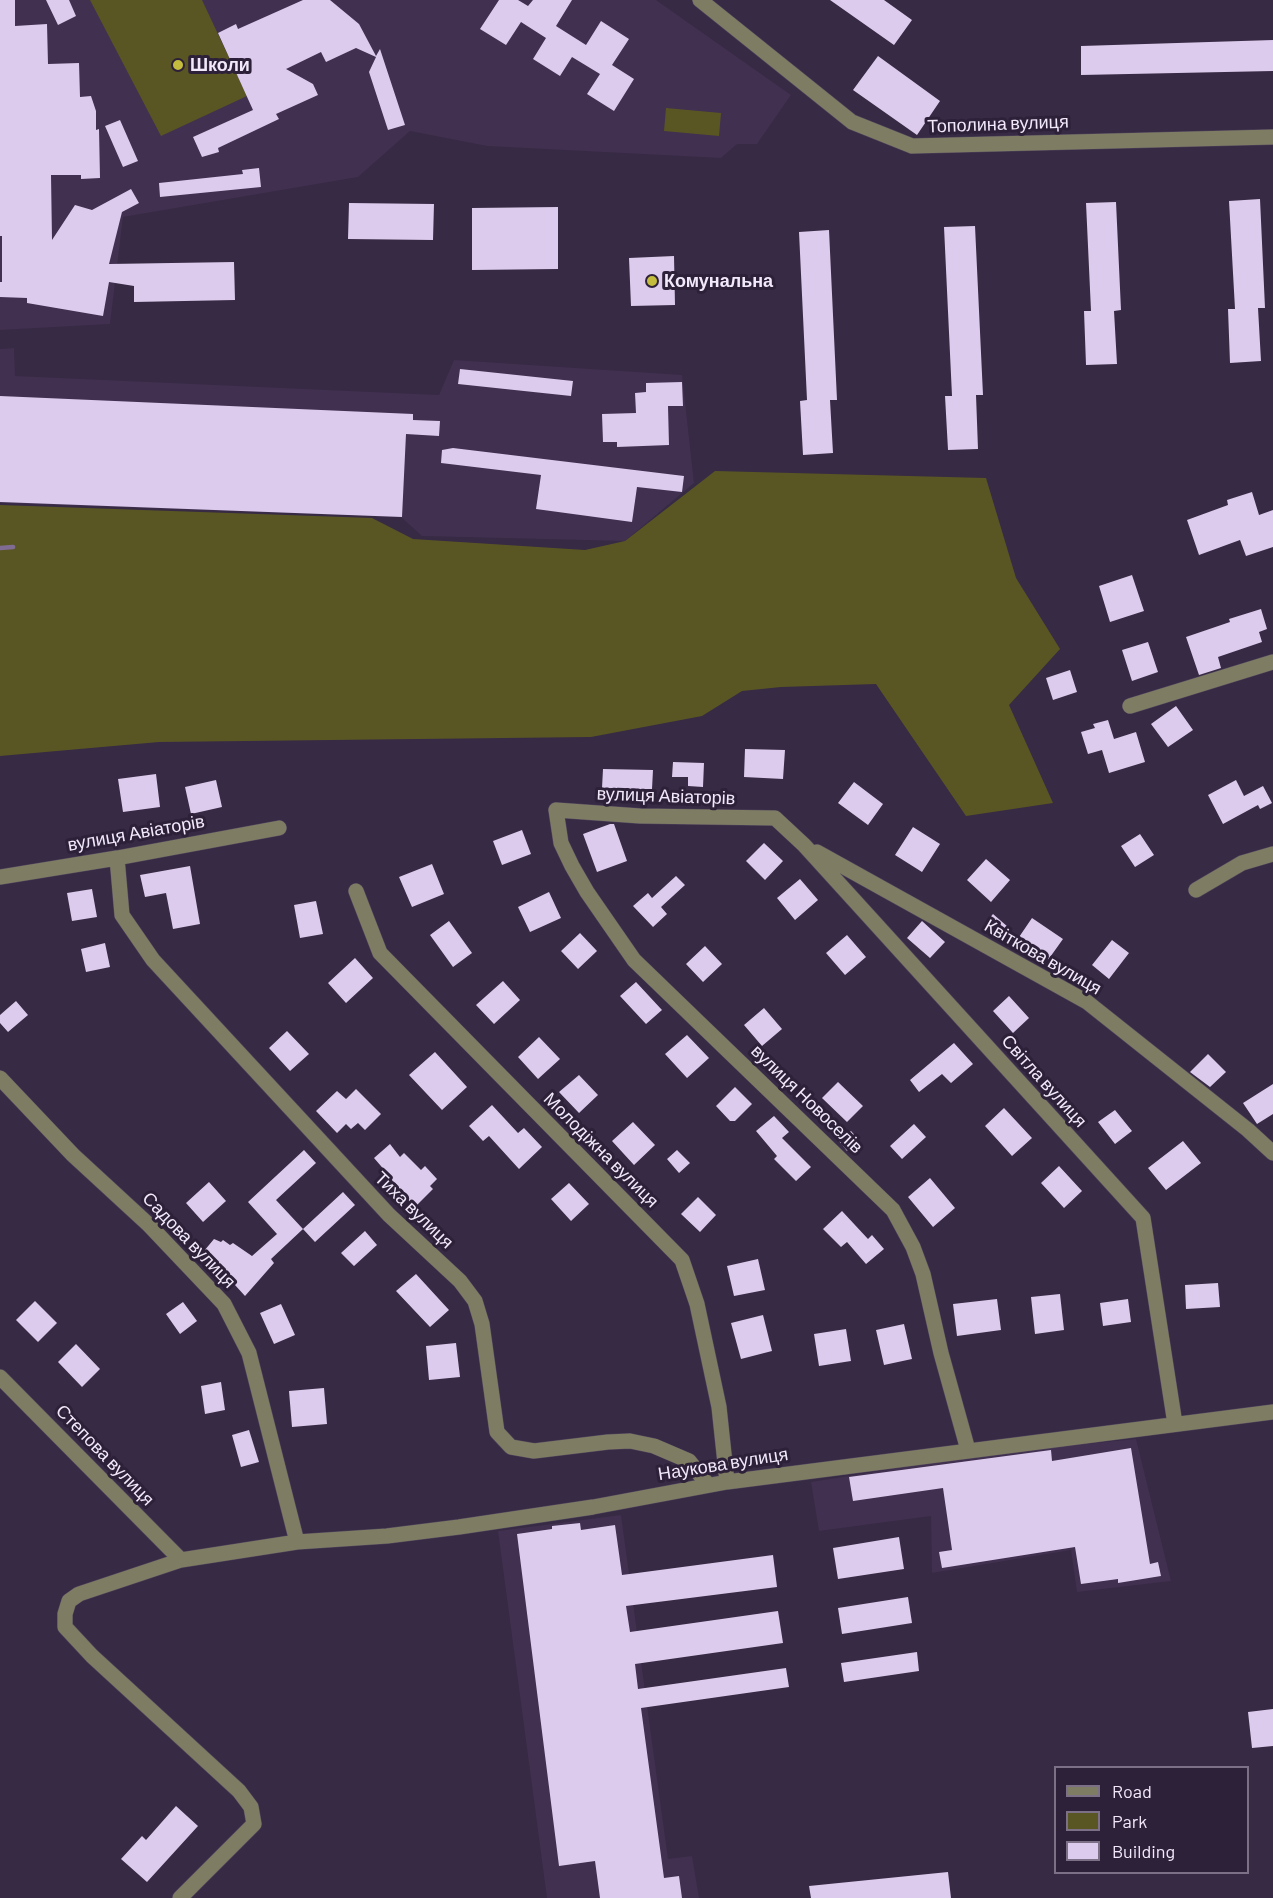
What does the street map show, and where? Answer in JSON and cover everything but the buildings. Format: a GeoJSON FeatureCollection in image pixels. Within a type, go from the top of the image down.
{"type":"FeatureCollection","features":[{"type":"Feature","properties":{"kind":"street","name":"Тополина вулиця"},"geometry":{"type":"LineString","coordinates":[[700,0],[852,122],[912,146],[1273,137]]}},
{"type":"Feature","properties":{"kind":"street"},"geometry":{"type":"LineString","coordinates":[[1130,706],[1273,662]]}},
{"type":"Feature","properties":{"kind":"street","name":"вулиця Авіаторів"},"geometry":{"type":"LineString","coordinates":[[556,810],[640,816],[775,818]]}},
{"type":"Feature","properties":{"kind":"street","name":"вулиця Новоселів"},"geometry":{"type":"LineString","coordinates":[[556,810],[561,843],[572,866],[634,960],[893,1210],[912,1246],[923,1274],[941,1353],[968,1450]]}},
{"type":"Feature","properties":{"kind":"street","name":"Світла вулиця"},"geometry":{"type":"LineString","coordinates":[[775,818],[804,845],[1143,1218],[1175,1424]]}},
{"type":"Feature","properties":{"kind":"street","name":"вулиця Авіаторів"},"geometry":{"type":"LineString","coordinates":[[0,877],[279,828]]}},
{"type":"Feature","properties":{"kind":"street","name":"Квіткова вулиця"},"geometry":{"type":"LineString","coordinates":[[804,845],[1087,1002],[1248,1130],[1273,1153]]}},
{"type":"Feature","properties":{"kind":"street"},"geometry":{"type":"LineString","coordinates":[[1196,890],[1242,862],[1273,854]]}},
{"type":"Feature","properties":{"kind":"street","name":"Тиха вулиця"},"geometry":{"type":"LineString","coordinates":[[117,858],[122,915],[153,960],[389,1215],[460,1281],[476,1301],[482,1324],[497,1432],[511,1447],[534,1451],[630,1441],[654,1446],[688,1461],[708,1485]]}},
{"type":"Feature","properties":{"kind":"street","name":"Молодіжна вулиця"},"geometry":{"type":"LineString","coordinates":[[356,891],[380,953],[682,1260],[697,1304],[719,1407],[728,1482]]}},
{"type":"Feature","properties":{"kind":"street","name":"Садова вулиця"},"geometry":{"type":"LineString","coordinates":[[0,1078],[73,1155],[149,1225],[224,1304],[249,1353],[297,1542]]}},
{"type":"Feature","properties":{"kind":"street","name":"Степова вулиця"},"geometry":{"type":"LineString","coordinates":[[0,1377],[181,1560]]}},
{"type":"Feature","properties":{"kind":"street","name":"Наукова вулиця"},"geometry":{"type":"LineString","coordinates":[[180,1898],[254,1824],[251,1807],[239,1791],[92,1656],[65,1628],[65,1614],[69,1601],[79,1594],[181,1560],[297,1542],[387,1536],[459,1527],[593,1507],[728,1482],[1273,1412]]}},
{"type":"Feature","properties":{"kind":"shaded area"},"geometry":{"type":"Polygon","coordinates":[[[0,0],[656,0],[791,95],[757,144],[737,144],[721,158],[487,146],[410,131],[358,177],[123,217],[110,324],[0,330],[0,0]]]}},
{"type":"Feature","properties":{"kind":"shaded area"},"geometry":{"type":"Polygon","coordinates":[[[14,348],[15,376],[439,395],[454,360],[682,375],[694,483],[625,541],[422,536],[401,517],[0,503],[0,349],[14,348]]]}},
{"type":"Feature","properties":{"kind":"shaded area"},"geometry":{"type":"Polygon","coordinates":[[[1136,1439],[1171,1581],[1077,1592],[1071,1550],[932,1573],[931,1516],[819,1531],[811,1482],[994,1453],[1136,1439]]]}},
{"type":"Feature","properties":{"kind":"shaded area"},"geometry":{"type":"Polygon","coordinates":[[[621,1515],[668,1859],[692,1856],[699,1898],[547,1898],[498,1531],[621,1515]]]}},
{"type":"Feature","properties":{"kind":"green space","name":"Школи"},"geometry":{"type":"Polygon","coordinates":[[[90,0],[202,0],[247,96],[161,136],[90,0]]]}},
{"type":"Feature","properties":{"kind":"green space"},"geometry":{"type":"Polygon","coordinates":[[[666,108],[721,113],[719,136],[664,131],[666,108]]]}},
{"type":"Feature","properties":{"kind":"green space"},"geometry":{"type":"Polygon","coordinates":[[[715,471],[986,478],[1016,578],[1060,649],[1009,705],[1053,803],[966,816],[876,684],[781,687],[742,691],[702,716],[591,737],[159,742],[0,756],[0,505],[372,518],[413,539],[585,550],[625,541],[715,471]]]}},
{"type":"Feature","properties":{"kind":"waterway"},"geometry":{"type":"LineString","coordinates":[[0,548],[13,547]]}},
{"type":"Feature","properties":{"kind":"place","name":"Школи"},"geometry":{"type":"Point","coordinates":[178,65]}},
{"type":"Feature","properties":{"kind":"place","name":"Комунальна"},"geometry":{"type":"Point","coordinates":[652,281]}}]}
